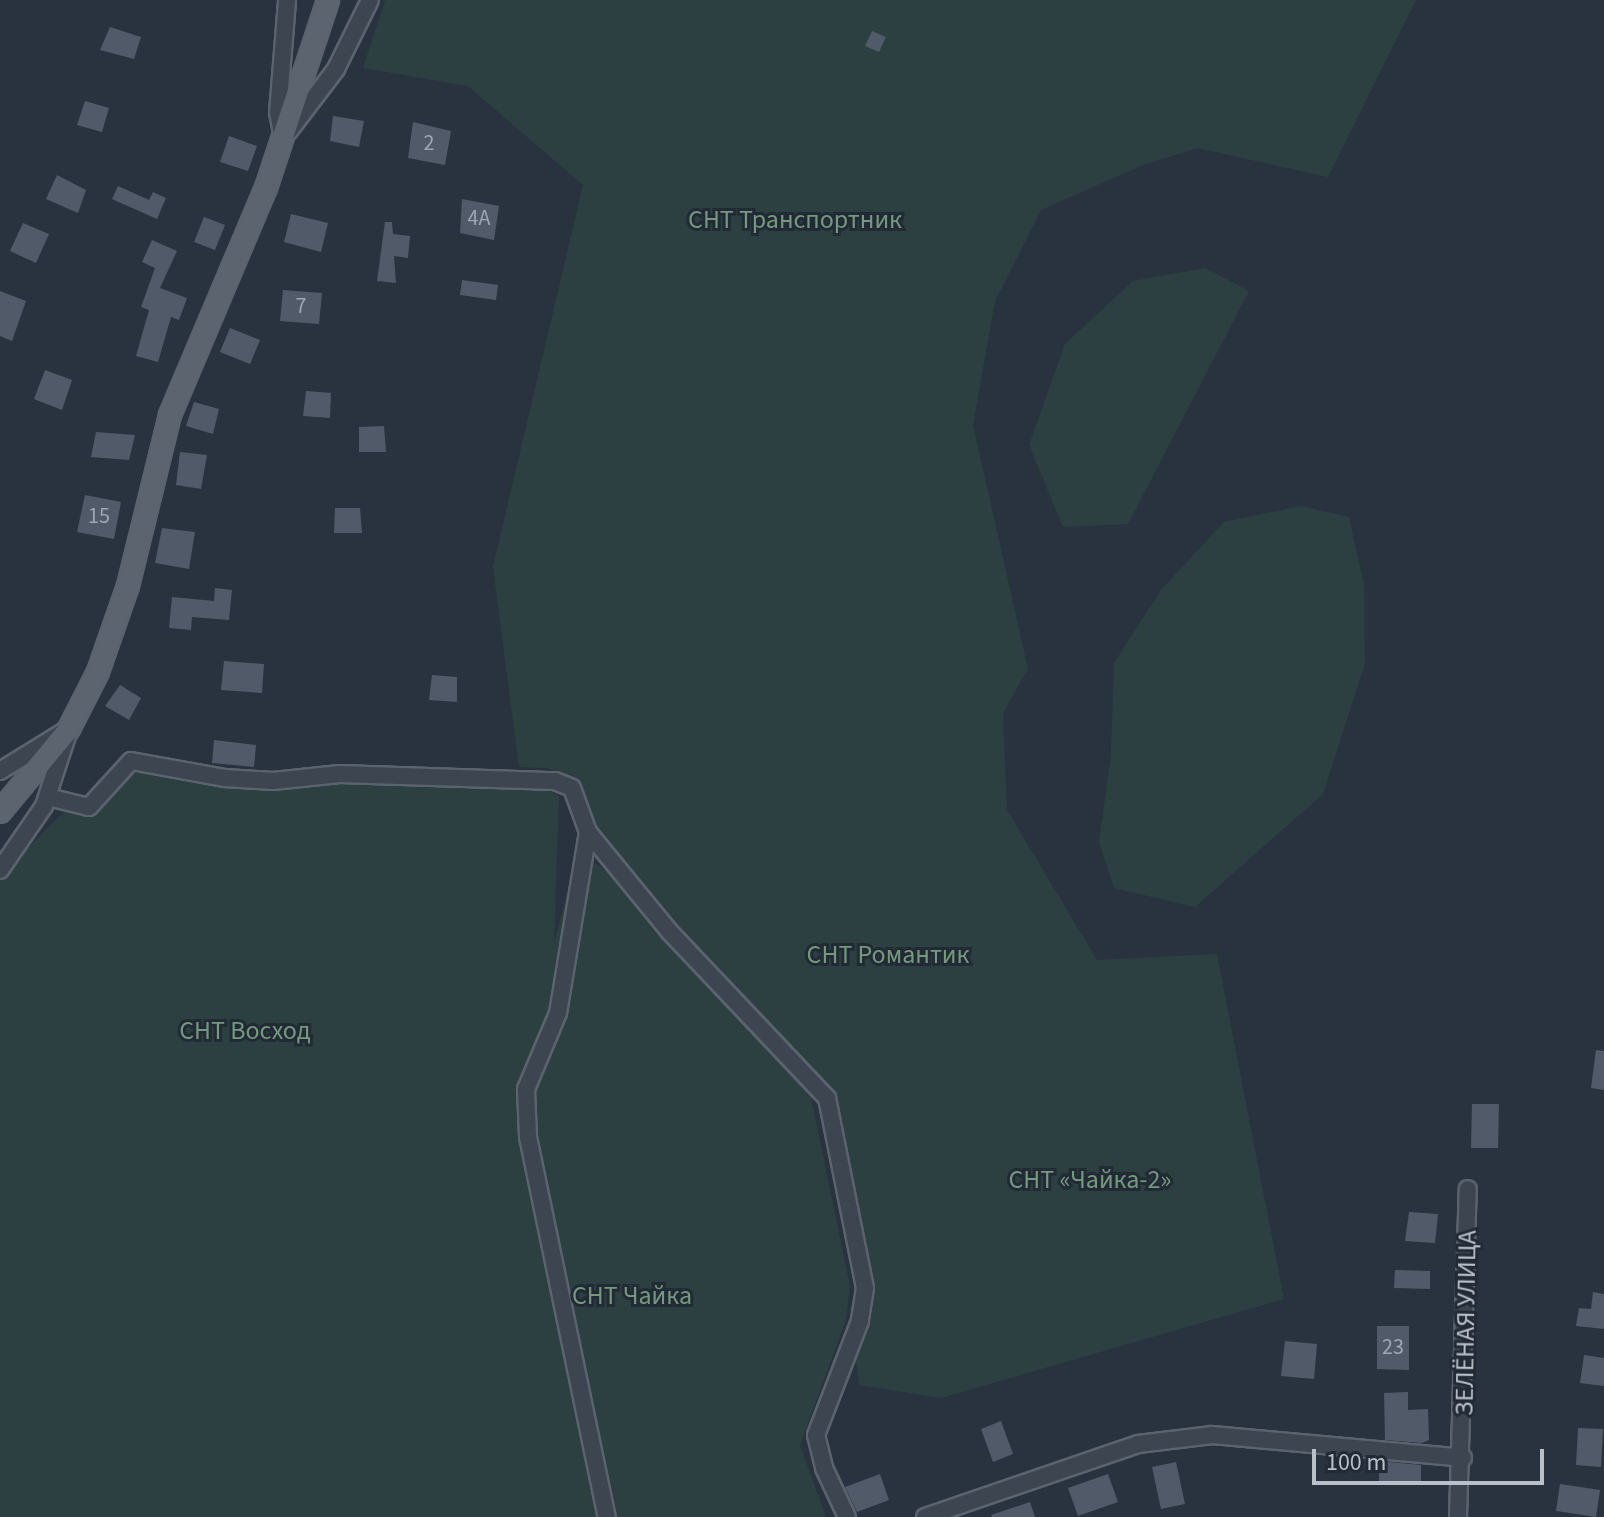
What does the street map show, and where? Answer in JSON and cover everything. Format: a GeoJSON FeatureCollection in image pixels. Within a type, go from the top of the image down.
{"type":"FeatureCollection","features":[{"type":"Feature","properties":{"kind":"main road"},"geometry":{"type":"LineString","coordinates":[[0,812],[69,729],[114,632],[170,415],[245,241],[328,0]]}},
{"type":"Feature","properties":{"kind":"street"},"geometry":{"type":"LineString","coordinates":[[283,138],[278,113],[287,0]]}},
{"type":"Feature","properties":{"kind":"street"},"geometry":{"type":"LineString","coordinates":[[283,138],[336,69],[370,0]]}},
{"type":"Feature","properties":{"kind":"street"},"geometry":{"type":"LineString","coordinates":[[0,771],[69,729]]}},
{"type":"Feature","properties":{"kind":"street"},"geometry":{"type":"LineString","coordinates":[[0,870],[48,797],[69,729]]}},
{"type":"Feature","properties":{"kind":"street"},"geometry":{"type":"LineString","coordinates":[[48,797],[89,807],[131,761],[249,780],[340,774],[555,781],[572,788],[588,832],[669,931],[827,1098],[865,1288],[860,1321],[816,1435],[824,1468],[847,1517]]}},
{"type":"Feature","properties":{"kind":"street"},"geometry":{"type":"LineString","coordinates":[[588,832],[558,1013],[526,1089],[528,1137],[607,1517]]}},
{"type":"Feature","properties":{"kind":"street","name":"ЗЕЛЁНАЯ УЛИЦА"},"geometry":{"type":"LineString","coordinates":[[1458,1517],[1463,1458],[1468,1189]]}},
{"type":"Feature","properties":{"kind":"street"},"geometry":{"type":"LineString","coordinates":[[925,1517],[1138,1444],[1212,1435],[1463,1458]]}},
{"type":"Feature","properties":{"kind":"green space"},"geometry":{"type":"Polygon","coordinates":[[[385,0],[1416,0],[1328,177],[1197,148],[1143,165],[1041,210],[995,301],[973,425],[1028,669],[1003,713],[1007,810],[1097,960],[1217,954],[1284,1299],[941,1398],[859,1385],[855,1352],[872,1302],[834,1097],[618,859],[597,830],[579,784],[547,768],[519,767],[493,567],[583,185],[468,86],[363,68],[385,0]]]}},
{"type":"Feature","properties":{"kind":"green space"},"geometry":{"type":"Polygon","coordinates":[[[1205,268],[1249,291],[1128,524],[1063,527],[1029,445],[1065,344],[1133,281],[1205,268]]]}},
{"type":"Feature","properties":{"kind":"green space"},"geometry":{"type":"Polygon","coordinates":[[[1301,506],[1349,517],[1364,585],[1365,663],[1323,794],[1195,907],[1114,888],[1099,842],[1111,756],[1114,663],[1161,590],[1224,522],[1301,506]]]}},
{"type":"Feature","properties":{"kind":"green space","name":"СНТ Восход"},"geometry":{"type":"Polygon","coordinates":[[[117,771],[248,784],[352,779],[542,787],[559,796],[554,944],[578,851],[614,877],[810,1093],[850,1286],[846,1320],[800,1445],[826,1517],[0,1517],[0,876],[67,809],[79,815],[117,771]]]}},
{"type":"Feature","properties":{"kind":"building"},"geometry":{"type":"Polygon","coordinates":[[[110,27],[141,37],[134,59],[100,50],[110,27]]]}},
{"type":"Feature","properties":{"kind":"building"},"geometry":{"type":"Polygon","coordinates":[[[872,31],[886,37],[879,52],[865,46],[872,31]]]}},
{"type":"Feature","properties":{"kind":"building"},"geometry":{"type":"Polygon","coordinates":[[[85,101],[109,108],[102,132],[77,125],[85,101]]]}},
{"type":"Feature","properties":{"kind":"building"},"geometry":{"type":"Polygon","coordinates":[[[333,116],[364,121],[359,147],[330,141],[333,116]]]}},
{"type":"Feature","properties":{"kind":"building"},"geometry":{"type":"Polygon","coordinates":[[[413,122],[451,131],[445,165],[408,158],[413,122]]]}},
{"type":"Feature","properties":{"kind":"building"},"geometry":{"type":"Polygon","coordinates":[[[229,136],[257,146],[248,171],[220,162],[229,136]]]}},
{"type":"Feature","properties":{"kind":"building"},"geometry":{"type":"Polygon","coordinates":[[[57,175],[86,190],[78,213],[46,199],[57,175]]]}},
{"type":"Feature","properties":{"kind":"building"},"geometry":{"type":"Polygon","coordinates":[[[118,186],[149,200],[153,192],[166,198],[157,219],[112,199],[118,186]]]}},
{"type":"Feature","properties":{"kind":"building"},"geometry":{"type":"Polygon","coordinates":[[[462,199],[499,206],[494,240],[460,233],[462,199]]]}},
{"type":"Feature","properties":{"kind":"building"},"geometry":{"type":"Polygon","coordinates":[[[291,214],[328,223],[321,252],[284,242],[291,214]]]}},
{"type":"Feature","properties":{"kind":"building"},"geometry":{"type":"Polygon","coordinates":[[[204,217],[225,225],[215,250],[194,242],[204,217]]]}},
{"type":"Feature","properties":{"kind":"building"},"geometry":{"type":"Polygon","coordinates":[[[385,222],[392,222],[393,234],[410,236],[408,258],[394,256],[396,283],[377,281],[385,222]]]}},
{"type":"Feature","properties":{"kind":"building"},"geometry":{"type":"Polygon","coordinates":[[[23,223],[49,234],[36,263],[10,251],[23,223]]]}},
{"type":"Feature","properties":{"kind":"building"},"geometry":{"type":"Polygon","coordinates":[[[152,240],[177,251],[160,288],[187,298],[179,320],[171,317],[158,362],[136,356],[149,310],[141,307],[155,268],[142,262],[152,240]]]}},
{"type":"Feature","properties":{"kind":"building"},"geometry":{"type":"Polygon","coordinates":[[[462,280],[498,285],[496,300],[460,295],[462,280]]]}},
{"type":"Feature","properties":{"kind":"building"},"geometry":{"type":"Polygon","coordinates":[[[283,290],[322,293],[319,324],[280,321],[283,290]]]}},
{"type":"Feature","properties":{"kind":"building"},"geometry":{"type":"Polygon","coordinates":[[[0,291],[26,301],[12,341],[0,336],[0,291]]]}},
{"type":"Feature","properties":{"kind":"building"},"geometry":{"type":"Polygon","coordinates":[[[230,328],[260,340],[250,364],[220,352],[230,328]]]}},
{"type":"Feature","properties":{"kind":"building"},"geometry":{"type":"Polygon","coordinates":[[[45,370],[72,380],[62,410],[34,399],[45,370]]]}},
{"type":"Feature","properties":{"kind":"building"},"geometry":{"type":"Polygon","coordinates":[[[306,391],[331,393],[330,418],[303,416],[306,391]]]}},
{"type":"Feature","properties":{"kind":"building"},"geometry":{"type":"Polygon","coordinates":[[[194,402],[219,409],[213,434],[186,426],[194,402]]]}},
{"type":"Feature","properties":{"kind":"building"},"geometry":{"type":"Polygon","coordinates":[[[384,426],[386,452],[359,452],[359,427],[384,426]]]}},
{"type":"Feature","properties":{"kind":"building"},"geometry":{"type":"Polygon","coordinates":[[[96,432],[135,435],[129,460],[91,457],[96,432]]]}},
{"type":"Feature","properties":{"kind":"building"},"geometry":{"type":"Polygon","coordinates":[[[180,452],[207,455],[201,489],[176,485],[180,452]]]}},
{"type":"Feature","properties":{"kind":"building"},"geometry":{"type":"Polygon","coordinates":[[[85,495],[121,502],[114,539],[77,532],[85,495]]]}},
{"type":"Feature","properties":{"kind":"building"},"geometry":{"type":"Polygon","coordinates":[[[335,508],[360,508],[362,533],[334,533],[335,508]]]}},
{"type":"Feature","properties":{"kind":"building"},"geometry":{"type":"Polygon","coordinates":[[[162,528],[195,532],[189,569],[155,563],[162,528]]]}},
{"type":"Feature","properties":{"kind":"building"},"geometry":{"type":"Polygon","coordinates":[[[215,588],[232,590],[229,620],[192,617],[191,630],[169,628],[172,597],[214,601],[215,588]]]}},
{"type":"Feature","properties":{"kind":"building"},"geometry":{"type":"Polygon","coordinates":[[[224,661],[264,664],[262,693],[221,690],[224,661]]]}},
{"type":"Feature","properties":{"kind":"building"},"geometry":{"type":"Polygon","coordinates":[[[432,675],[457,677],[457,702],[429,700],[432,675]]]}},
{"type":"Feature","properties":{"kind":"building"},"geometry":{"type":"Polygon","coordinates":[[[120,685],[141,698],[129,720],[105,706],[120,685]]]}},
{"type":"Feature","properties":{"kind":"building"},"geometry":{"type":"Polygon","coordinates":[[[214,740],[256,745],[254,767],[212,763],[214,740]]]}},
{"type":"Feature","properties":{"kind":"building"},"geometry":{"type":"Polygon","coordinates":[[[1596,1050],[1604,1051],[1604,1090],[1591,1088],[1596,1050]]]}},
{"type":"Feature","properties":{"kind":"building"},"geometry":{"type":"Polygon","coordinates":[[[1472,1104],[1499,1104],[1498,1148],[1471,1148],[1472,1104]]]}},
{"type":"Feature","properties":{"kind":"building"},"geometry":{"type":"Polygon","coordinates":[[[1409,1212],[1438,1214],[1435,1243],[1405,1241],[1409,1212]]]}},
{"type":"Feature","properties":{"kind":"building"},"geometry":{"type":"Polygon","coordinates":[[[1395,1270],[1430,1271],[1430,1289],[1394,1288],[1395,1270]]]}},
{"type":"Feature","properties":{"kind":"building"},"geometry":{"type":"Polygon","coordinates":[[[1593,1292],[1604,1294],[1604,1329],[1576,1326],[1579,1308],[1591,1309],[1593,1292]]]}},
{"type":"Feature","properties":{"kind":"building"},"geometry":{"type":"Polygon","coordinates":[[[1377,1326],[1409,1326],[1409,1370],[1377,1369],[1377,1326]]]}},
{"type":"Feature","properties":{"kind":"building"},"geometry":{"type":"Polygon","coordinates":[[[1285,1341],[1317,1344],[1314,1379],[1281,1376],[1285,1341]]]}},
{"type":"Feature","properties":{"kind":"building"},"geometry":{"type":"Polygon","coordinates":[[[1584,1355],[1604,1358],[1604,1386],[1580,1383],[1584,1355]]]}},
{"type":"Feature","properties":{"kind":"building"},"geometry":{"type":"Polygon","coordinates":[[[1408,1392],[1408,1410],[1428,1409],[1429,1440],[1422,1443],[1385,1440],[1384,1393],[1408,1392]]]}},
{"type":"Feature","properties":{"kind":"building"},"geometry":{"type":"Polygon","coordinates":[[[1001,1421],[1013,1454],[993,1462],[981,1429],[1001,1421]]]}},
{"type":"Feature","properties":{"kind":"building"},"geometry":{"type":"Polygon","coordinates":[[[1578,1428],[1603,1429],[1601,1467],[1576,1465],[1578,1428]]]}},
{"type":"Feature","properties":{"kind":"building"},"geometry":{"type":"Polygon","coordinates":[[[1379,1461],[1421,1465],[1421,1485],[1379,1484],[1379,1461]]]}},
{"type":"Feature","properties":{"kind":"building"},"geometry":{"type":"Polygon","coordinates":[[[1176,1462],[1185,1504],[1161,1509],[1152,1467],[1176,1462]]]}},
{"type":"Feature","properties":{"kind":"building"},"geometry":{"type":"Polygon","coordinates":[[[880,1474],[889,1500],[857,1512],[845,1487],[880,1474]]]}},
{"type":"Feature","properties":{"kind":"building"},"geometry":{"type":"Polygon","coordinates":[[[1108,1474],[1118,1502],[1078,1516],[1068,1488],[1108,1474]]]}},
{"type":"Feature","properties":{"kind":"building"},"geometry":{"type":"Polygon","coordinates":[[[1560,1484],[1600,1490],[1596,1517],[1556,1511],[1560,1484]]]}},
{"type":"Feature","properties":{"kind":"building"},"geometry":{"type":"Polygon","coordinates":[[[1030,1502],[1035,1517],[991,1515],[1030,1502]]]}},
{"type":"Feature","properties":{"kind":"park label","name":"СНТ Транспортник"},"geometry":{"type":"Point","coordinates":[795,220]}},
{"type":"Feature","properties":{"kind":"park label","name":"СНТ Романтик"},"geometry":{"type":"Point","coordinates":[888,955]}},
{"type":"Feature","properties":{"kind":"park label","name":"СНТ «Чайка-2»"},"geometry":{"type":"Point","coordinates":[1090,1180]}},
{"type":"Feature","properties":{"kind":"park label","name":"СНТ Чайка"},"geometry":{"type":"Point","coordinates":[632,1296]}}]}
